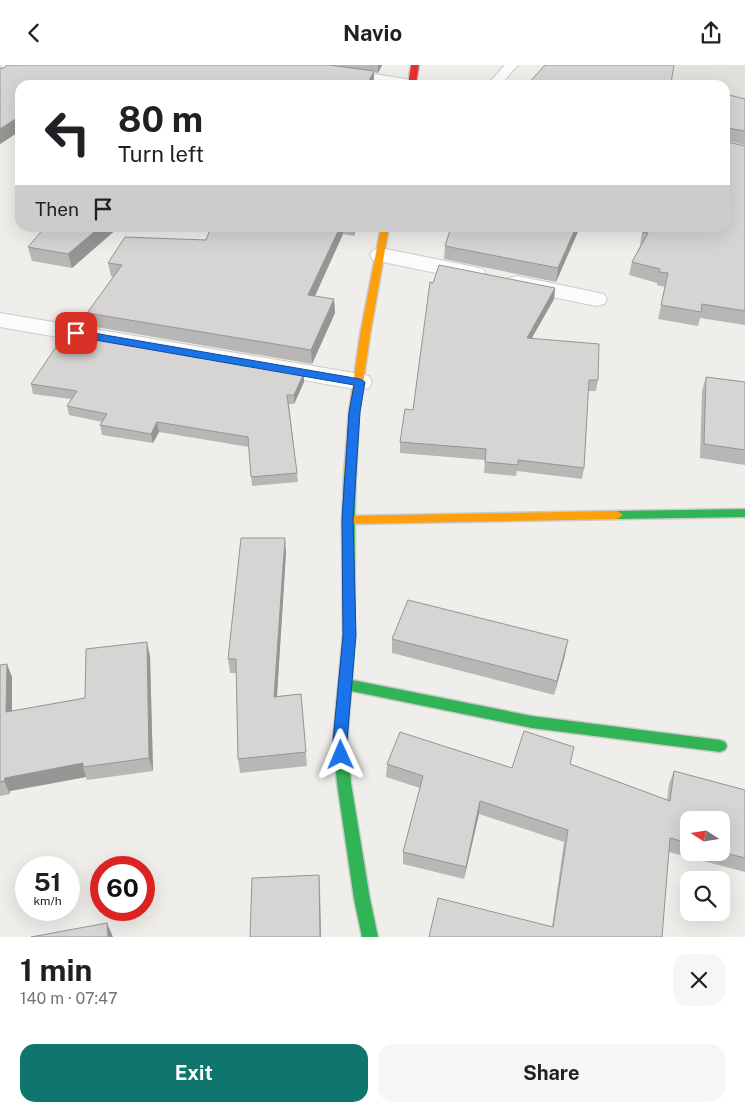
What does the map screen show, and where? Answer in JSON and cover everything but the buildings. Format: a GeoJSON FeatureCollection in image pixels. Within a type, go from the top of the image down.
{"type":"FeatureCollection","features":[{"type":"Feature","properties":{"kind":"main road"},"geometry":{"type":"LineString","coordinates":[[415,65],[415,80]]}},
{"type":"Feature","properties":{"kind":"main road"},"geometry":{"type":"LineString","coordinates":[[370,937],[362,899],[344,783],[340,741],[349,635],[348,520],[354,412],[360,382],[364,335],[384,232]]}},
{"type":"Feature","properties":{"kind":"main road"},"geometry":{"type":"LineString","coordinates":[[348,520],[745,513]]}},
{"type":"Feature","properties":{"kind":"main road"},"geometry":{"type":"LineString","coordinates":[[345,683],[532,722],[720,746]]}},
{"type":"Feature","properties":{"kind":"street"},"geometry":{"type":"LineString","coordinates":[[381,255],[596,299]]}},
{"type":"Feature","properties":{"kind":"street"},"geometry":{"type":"LineString","coordinates":[[0,320],[360,382]]}},
{"type":"Feature","properties":{"kind":"lane"},"geometry":{"type":"LineString","coordinates":[[498,80],[512,65]]}},
{"type":"Feature","properties":{"kind":"lane"},"geometry":{"type":"LineString","coordinates":[[334,72],[384,80]]}},
{"type":"Feature","properties":{"kind":"shaded area"},"geometry":{"type":"Polygon","coordinates":[[[606,65],[745,65],[745,117],[730,113],[730,80],[604,80],[606,65]]]}},
{"type":"Feature","properties":{"kind":"traffic: fast"},"geometry":{"type":"LineString","coordinates":[[350,475],[348,520],[349,635],[340,741],[344,783],[362,899],[370,937]]}},
{"type":"Feature","properties":{"kind":"traffic: fast"},"geometry":{"type":"LineString","coordinates":[[617,515],[745,513]]}},
{"type":"Feature","properties":{"kind":"traffic: fast"},"geometry":{"type":"LineString","coordinates":[[345,684],[532,722],[720,746]]}},
{"type":"Feature","properties":{"kind":"traffic: slow"},"geometry":{"type":"LineString","coordinates":[[350,475],[354,412],[365,335],[384,232]]}},
{"type":"Feature","properties":{"kind":"traffic: slow"},"geometry":{"type":"LineString","coordinates":[[348,520],[617,515]]}},
{"type":"Feature","properties":{"kind":"traffic: jam"},"geometry":{"type":"LineString","coordinates":[[413,80],[415,65]]}},
{"type":"Feature","properties":{"kind":"route"},"geometry":{"type":"LineString","coordinates":[[76,333],[360,382],[354,412],[348,520],[349,635],[340,741],[341,755]]}}]}
